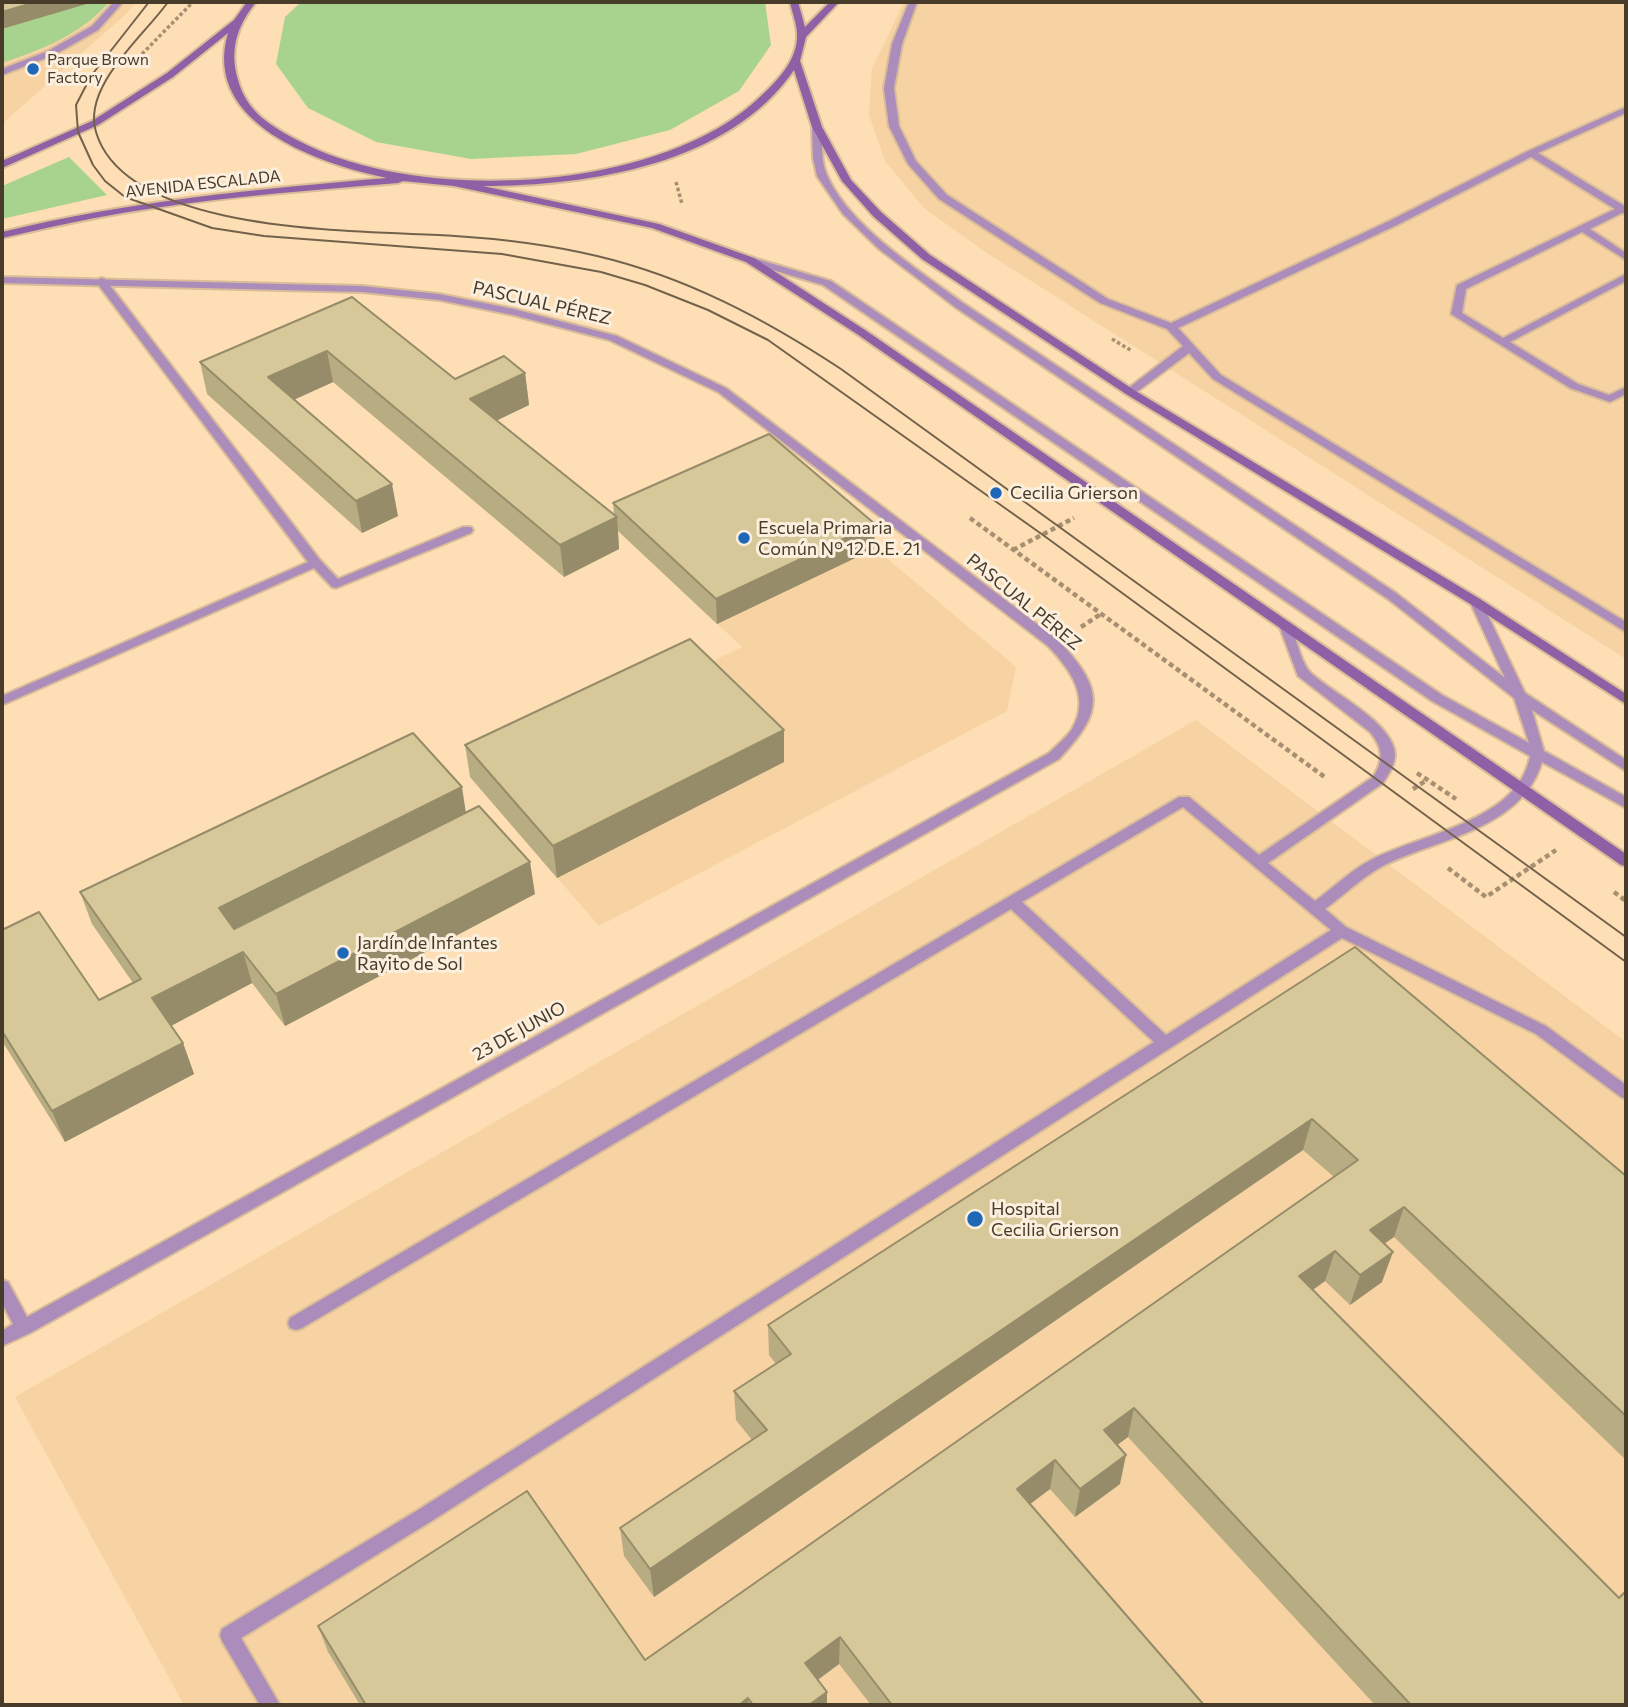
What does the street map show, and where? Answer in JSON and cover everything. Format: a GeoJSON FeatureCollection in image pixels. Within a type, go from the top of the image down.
{"type":"FeatureCollection","features":[{"type":"Feature","properties":{"kind":"main road"},"geometry":{"type":"LineString","coordinates":[[237,22],[227,61],[240,99],[276,134],[335,162],[410,179],[456,183],[548,181],[636,165],[711,138],[766,102],[796,62],[802,36],[794,2]]}},
{"type":"Feature","properties":{"kind":"main road"},"geometry":{"type":"LineString","coordinates":[[802,36],[835,2]]}},
{"type":"Feature","properties":{"kind":"main road"},"geometry":{"type":"LineString","coordinates":[[2,165],[95,124],[170,75],[237,22],[251,3]]}},
{"type":"Feature","properties":{"kind":"main road"},"geometry":{"type":"LineString","coordinates":[[796,62],[817,127],[848,181],[877,214],[926,257],[1130,392],[1476,602],[1626,700]]}},
{"type":"Feature","properties":{"kind":"main road","name":"AVENIDA ESCALADA"},"geometry":{"type":"LineString","coordinates":[[2,235],[74,218],[145,206],[410,179]]}},
{"type":"Feature","properties":{"kind":"main road"},"geometry":{"type":"LineString","coordinates":[[456,183],[655,226],[750,260],[861,332],[1626,861]]}},
{"type":"Feature","properties":{"kind":"street"},"geometry":{"type":"LineString","coordinates":[[2,72],[51,53],[94,28],[119,2]]}},
{"type":"Feature","properties":{"kind":"street"},"geometry":{"type":"LineString","coordinates":[[913,2],[897,44],[889,88],[894,126],[912,162],[943,197],[1104,301],[1171,327],[1217,377],[1626,628]]}},
{"type":"Feature","properties":{"kind":"street"},"geometry":{"type":"LineString","coordinates":[[1171,327],[1626,110]]}},
{"type":"Feature","properties":{"kind":"street"},"geometry":{"type":"LineString","coordinates":[[817,127],[821,174],[868,234],[907,268],[1392,596],[1516,692],[1626,766]]}},
{"type":"Feature","properties":{"kind":"street"},"geometry":{"type":"LineString","coordinates":[[1531,153],[1624,210]]}},
{"type":"Feature","properties":{"kind":"street"},"geometry":{"type":"LineString","coordinates":[[1624,210],[1461,287],[1457,314],[1574,386],[1610,399],[1626,390]]}},
{"type":"Feature","properties":{"kind":"street"},"geometry":{"type":"LineString","coordinates":[[1581,228],[1626,257]]}},
{"type":"Feature","properties":{"kind":"street"},"geometry":{"type":"LineString","coordinates":[[750,260],[827,284],[1437,698],[1626,803]]}},
{"type":"Feature","properties":{"kind":"street"},"geometry":{"type":"LineString","coordinates":[[1503,342],[1626,277]]}},
{"type":"Feature","properties":{"kind":"street","name":"PASCUAL PÉREZ"},"geometry":{"type":"LineString","coordinates":[[2,279],[362,289],[439,297],[513,312],[613,338],[722,390],[1053,643],[1078,670],[1086,697],[1080,727],[1054,756]]}},
{"type":"Feature","properties":{"kind":"street"},"geometry":{"type":"LineString","coordinates":[[101,281],[316,563],[336,584],[467,530]]}},
{"type":"Feature","properties":{"kind":"street"},"geometry":{"type":"LineString","coordinates":[[1130,392],[1189,346]]}},
{"type":"Feature","properties":{"kind":"street"},"geometry":{"type":"LineString","coordinates":[[2,701],[316,563]]}},
{"type":"Feature","properties":{"kind":"street"},"geometry":{"type":"LineString","coordinates":[[1315,909],[1375,864],[1472,825],[1523,789],[1532,772],[1537,753],[1530,726],[1476,602]]}},
{"type":"Feature","properties":{"kind":"street"},"geometry":{"type":"LineString","coordinates":[[1259,862],[1378,780],[1388,765],[1389,752],[1383,738],[1375,729],[1303,673],[1286,628]]}},
{"type":"Feature","properties":{"kind":"street","name":"23 DE JUNIO"},"geometry":{"type":"LineString","coordinates":[[2,1339],[1054,756]]}},
{"type":"Feature","properties":{"kind":"street"},"geometry":{"type":"LineString","coordinates":[[296,1323],[1184,800],[1341,930],[1541,1030],[1626,1093]]}},
{"type":"Feature","properties":{"kind":"street"},"geometry":{"type":"LineString","coordinates":[[1012,901],[1165,1043]]}},
{"type":"Feature","properties":{"kind":"street"},"geometry":{"type":"LineString","coordinates":[[270,1705],[229,1635],[424,1516],[1341,930]]}},
{"type":"Feature","properties":{"kind":"street"},"geometry":{"type":"LineString","coordinates":[[2,1287],[24,1328]]}},
{"type":"Feature","properties":{"kind":"path"},"geometry":{"type":"LineString","coordinates":[[1064,517],[1069,520]]}},
{"type":"Feature","properties":{"kind":"path"},"geometry":{"type":"LineString","coordinates":[[970,518],[1353,798]]}},
{"type":"Feature","properties":{"kind":"path"},"geometry":{"type":"LineString","coordinates":[[1024,537],[1031,541]]}},
{"type":"Feature","properties":{"kind":"shaded area","name":"Parque Brown Factory"},"geometry":{"type":"Polygon","coordinates":[[[2,2],[136,2],[126,14],[2,124],[2,2]]]}},
{"type":"Feature","properties":{"kind":"shaded area"},"geometry":{"type":"Polygon","coordinates":[[[904,2],[1626,2],[1626,659],[984,251],[924,208],[885,161],[869,115],[872,69],[904,2]]]}},
{"type":"Feature","properties":{"kind":"shaded area"},"geometry":{"type":"Polygon","coordinates":[[[769,459],[1016,667],[1007,711],[599,926],[470,777],[742,647],[615,528],[769,459]]]}},
{"type":"Feature","properties":{"kind":"shaded area","name":"Hospital Cecilia Grierson"},"geometry":{"type":"Polygon","coordinates":[[[1196,720],[1626,1042],[1626,1705],[184,1705],[15,1397],[1196,720]]]}},
{"type":"Feature","properties":{"kind":"green space"},"geometry":{"type":"Polygon","coordinates":[[[91,2],[109,2],[74,32],[2,63],[2,29],[91,2]]]}},
{"type":"Feature","properties":{"kind":"green space"},"geometry":{"type":"Polygon","coordinates":[[[301,2],[765,2],[771,45],[739,91],[670,130],[576,154],[471,159],[376,142],[308,108],[276,64],[285,17],[301,2]]]}},
{"type":"Feature","properties":{"kind":"green space"},"geometry":{"type":"Polygon","coordinates":[[[69,157],[107,195],[2,219],[2,186],[69,157]]]}},
{"type":"Feature","properties":{"kind":"building"},"geometry":{"type":"Polygon","coordinates":[[[2,2],[36,2],[2,12],[2,2]]]}},
{"type":"Feature","properties":{"kind":"building"},"geometry":{"type":"Polygon","coordinates":[[[352,297],[455,379],[504,356],[525,373],[470,399],[617,517],[560,545],[327,351],[268,377],[392,484],[356,501],[200,362],[352,297]]]}},
{"type":"Feature","properties":{"kind":"building","name":"Escuela Primaria Común N° 12 D.E. 21"},"geometry":{"type":"Polygon","coordinates":[[[769,434],[875,524],[716,599],[613,503],[769,434]]]}},
{"type":"Feature","properties":{"kind":"building"},"geometry":{"type":"Polygon","coordinates":[[[690,639],[784,730],[553,846],[465,745],[690,639]]]}},
{"type":"Feature","properties":{"kind":"building","name":"Jardín de Infantes Rayito de Sol"},"geometry":{"type":"Polygon","coordinates":[[[413,733],[462,787],[219,908],[234,929],[479,806],[530,862],[276,994],[243,952],[152,998],[183,1043],[52,1111],[2,1031],[2,930],[39,912],[99,1000],[141,979],[80,892],[413,733]]]}},
{"type":"Feature","properties":{"kind":"building"},"geometry":{"type":"Polygon","coordinates":[[[1355,947],[1626,1176],[1626,1416],[1404,1207],[1370,1230],[1393,1252],[1360,1275],[1335,1251],[1299,1276],[1619,1598],[1626,1591],[1626,1705],[1411,1705],[1134,1408],[1104,1430],[1126,1455],[1080,1489],[1055,1460],[1017,1489],[1204,1705],[892,1705],[840,1637],[805,1663],[827,1692],[809,1705],[753,1705],[748,1698],[739,1705],[366,1705],[318,1626],[527,1491],[645,1660],[1358,1160],[1312,1119],[650,1569],[620,1528],[767,1430],[734,1391],[791,1354],[768,1325],[1355,947]]]}},
{"type":"Feature","properties":{"kind":"tram line"},"geometry":{"type":"LineString","coordinates":[[149,2],[91,76],[76,105],[78,132],[93,165],[105,181],[125,197],[212,228],[264,236],[502,254],[601,272],[645,285],[708,310],[768,340],[1043,535],[1626,962]]}},
{"type":"Feature","properties":{"kind":"tram line"},"geometry":{"type":"LineString","coordinates":[[168,2],[106,80],[94,115],[96,132],[117,166],[153,192],[200,209],[254,221],[311,228],[491,239],[597,256],[662,275],[754,317],[841,369],[1626,937]]}},
{"type":"Feature","properties":{"kind":"place","name":"Parque Brown Factory"},"geometry":{"type":"Point","coordinates":[33,69]}},
{"type":"Feature","properties":{"kind":"place","name":"Cecilia Grierson"},"geometry":{"type":"Point","coordinates":[996,493]}},
{"type":"Feature","properties":{"kind":"place","name":"Escuela Primaria Común N° 12 D.E. 21"},"geometry":{"type":"Point","coordinates":[744,538]}},
{"type":"Feature","properties":{"kind":"place","name":"Jardín de Infantes Rayito de Sol"},"geometry":{"type":"Point","coordinates":[343,953]}},
{"type":"Feature","properties":{"kind":"place","name":"Hospital Cecilia Grierson"},"geometry":{"type":"Point","coordinates":[975,1219]}}]}
